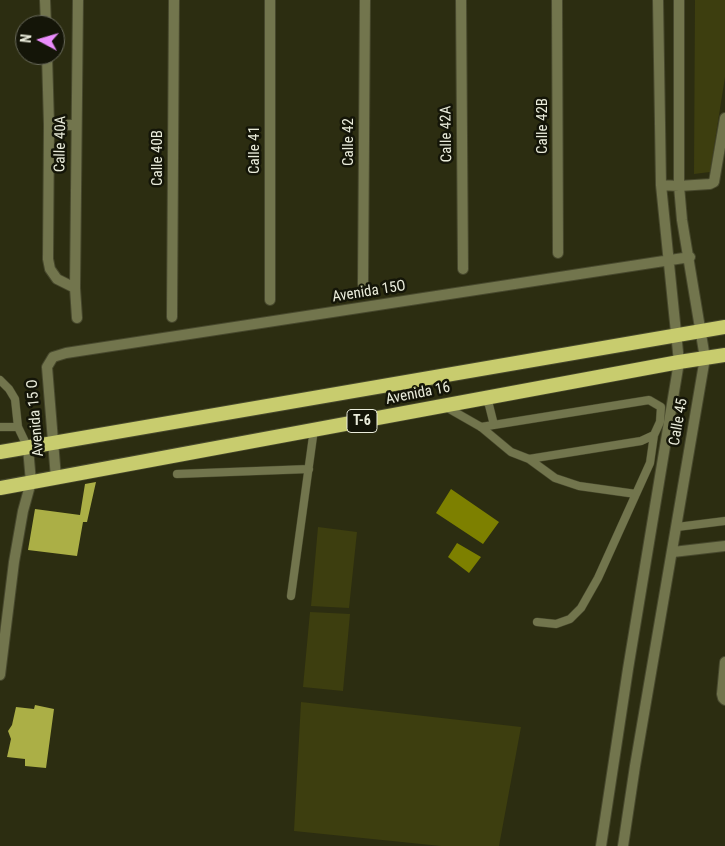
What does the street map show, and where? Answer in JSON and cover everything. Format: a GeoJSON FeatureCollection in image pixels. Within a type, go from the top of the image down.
{"type":"FeatureCollection","features":[{"type":"Feature","properties":{"kind":"highway","name":"Avenida 16"},"geometry":{"type":"LineString","coordinates":[[0,452],[725,326]]}},
{"type":"Feature","properties":{"kind":"highway","name":"Avenida 16"},"geometry":{"type":"LineString","coordinates":[[0,488],[725,355]]}},
{"type":"Feature","properties":{"kind":"street"},"geometry":{"type":"LineString","coordinates":[[45,0],[46,15]]}},
{"type":"Feature","properties":{"kind":"street","name":"Calle 40A"},"geometry":{"type":"LineString","coordinates":[[77,318],[75,288],[78,0]]}},
{"type":"Feature","properties":{"kind":"street","name":"Calle 40B"},"geometry":{"type":"LineString","coordinates":[[172,317],[174,0]]}},
{"type":"Feature","properties":{"kind":"street","name":"Calle 41"},"geometry":{"type":"LineString","coordinates":[[270,0],[270,300]]}},
{"type":"Feature","properties":{"kind":"street","name":"Calle 42"},"geometry":{"type":"LineString","coordinates":[[363,284],[365,0]]}},
{"type":"Feature","properties":{"kind":"street","name":"Calle 42A"},"geometry":{"type":"LineString","coordinates":[[461,0],[463,269]]}},
{"type":"Feature","properties":{"kind":"street","name":"Calle 42B"},"geometry":{"type":"LineString","coordinates":[[557,0],[558,252]]}},
{"type":"Feature","properties":{"kind":"street","name":"Calle 45"},"geometry":{"type":"LineString","coordinates":[[601,846],[628,669],[679,362],[661,185],[658,0]]}},
{"type":"Feature","properties":{"kind":"street","name":"Calle 45"},"geometry":{"type":"LineString","coordinates":[[623,846],[705,358],[690,257],[682,220],[679,186],[679,0]]}},
{"type":"Feature","properties":{"kind":"street","name":"Calle 40A"},"geometry":{"type":"LineString","coordinates":[[47,65],[48,258],[50,269],[57,279],[75,288]]}},
{"type":"Feature","properties":{"kind":"street"},"geometry":{"type":"LineString","coordinates":[[661,185],[679,186],[710,184],[714,182],[725,118]]}},
{"type":"Feature","properties":{"kind":"street"},"geometry":{"type":"LineString","coordinates":[[49,125],[76,125]]}},
{"type":"Feature","properties":{"kind":"street","name":"Avenida 15O"},"geometry":{"type":"LineString","coordinates":[[53,357],[66,353],[690,257]]}},
{"type":"Feature","properties":{"kind":"street","name":"Avenida 15 O"},"geometry":{"type":"LineString","coordinates":[[53,357],[47,367],[56,478]]}},
{"type":"Feature","properties":{"kind":"street"},"geometry":{"type":"LineString","coordinates":[[0,675],[2,646],[23,511],[31,482],[28,448]]}},
{"type":"Feature","properties":{"kind":"street"},"geometry":{"type":"LineString","coordinates":[[673,552],[725,546]]}},
{"type":"Feature","properties":{"kind":"street"},"geometry":{"type":"LineString","coordinates":[[725,662],[722,694],[725,700]]}},
{"type":"Feature","properties":{"kind":"lane"},"geometry":{"type":"LineString","coordinates":[[0,380],[9,389],[15,400],[18,427],[28,448]]}},
{"type":"Feature","properties":{"kind":"lane"},"geometry":{"type":"LineString","coordinates":[[484,398],[489,405],[494,425]]}},
{"type":"Feature","properties":{"kind":"lane"},"geometry":{"type":"LineString","coordinates":[[481,427],[649,400],[661,407],[660,422],[654,435],[650,463],[598,578],[581,608],[570,619],[563,622],[556,624],[537,622]]}},
{"type":"Feature","properties":{"kind":"lane"},"geometry":{"type":"LineString","coordinates":[[444,406],[481,427],[511,452],[529,459],[555,478],[579,486],[636,494]]}},
{"type":"Feature","properties":{"kind":"lane"},"geometry":{"type":"LineString","coordinates":[[0,428],[18,427]]}},
{"type":"Feature","properties":{"kind":"lane"},"geometry":{"type":"LineString","coordinates":[[291,596],[314,429]]}},
{"type":"Feature","properties":{"kind":"lane"},"geometry":{"type":"LineString","coordinates":[[529,459],[640,441],[654,435]]}},
{"type":"Feature","properties":{"kind":"lane"},"geometry":{"type":"LineString","coordinates":[[177,474],[309,469]]}},
{"type":"Feature","properties":{"kind":"lane"},"geometry":{"type":"LineString","coordinates":[[677,527],[725,521]]}},
{"type":"Feature","properties":{"kind":"shaded area"},"geometry":{"type":"Polygon","coordinates":[[[695,0],[725,0],[725,77],[710,172],[694,174],[695,0]]]}},
{"type":"Feature","properties":{"kind":"shaded area"},"geometry":{"type":"Polygon","coordinates":[[[451,489],[499,522],[483,544],[436,513],[451,489]]]}},
{"type":"Feature","properties":{"kind":"shaded area"},"geometry":{"type":"Polygon","coordinates":[[[318,527],[357,532],[349,608],[311,606],[318,527]]]}},
{"type":"Feature","properties":{"kind":"shaded area"},"geometry":{"type":"Polygon","coordinates":[[[457,543],[481,557],[469,573],[448,557],[457,543]]]}},
{"type":"Feature","properties":{"kind":"shaded area"},"geometry":{"type":"Polygon","coordinates":[[[310,612],[350,614],[343,691],[303,687],[310,612]]]}},
{"type":"Feature","properties":{"kind":"shaded area"},"geometry":{"type":"Polygon","coordinates":[[[301,702],[521,727],[499,846],[441,846],[294,831],[301,702]]]}},
{"type":"Feature","properties":{"kind":"building"},"geometry":{"type":"Polygon","coordinates":[[[96,482],[87,522],[83,522],[77,556],[28,550],[35,509],[80,515],[85,484],[96,482]]]}},
{"type":"Feature","properties":{"kind":"building"},"geometry":{"type":"Polygon","coordinates":[[[35,705],[54,709],[46,768],[25,766],[25,759],[7,757],[11,739],[8,731],[12,725],[16,707],[34,709],[35,705]]]}}]}
